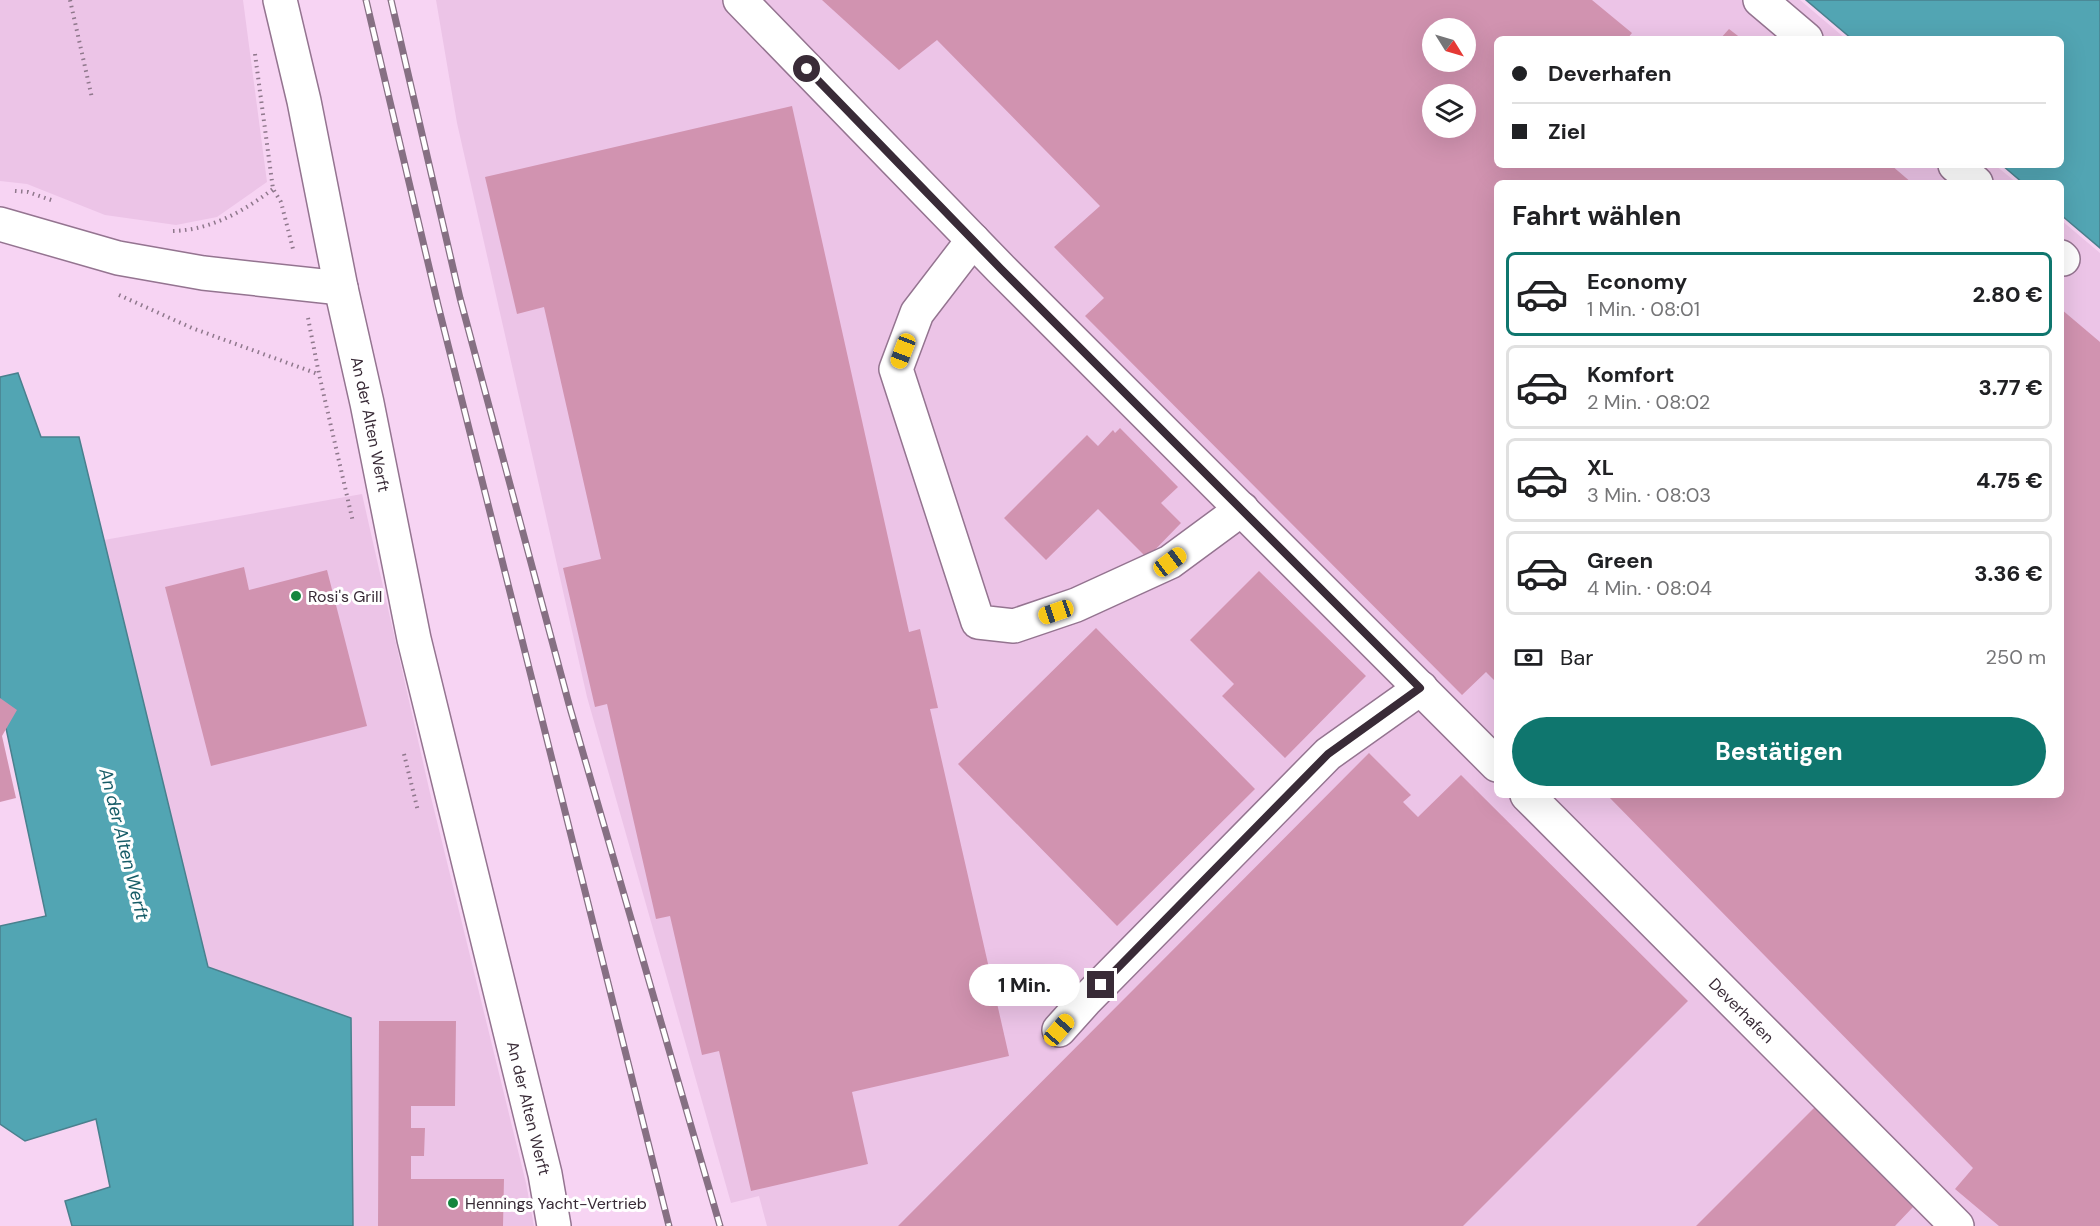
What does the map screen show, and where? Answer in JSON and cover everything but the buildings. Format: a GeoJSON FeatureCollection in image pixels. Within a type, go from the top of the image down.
{"type":"FeatureCollection","features":[{"type":"Feature","properties":{"kind":"street","name":"An der Alten Werft"},"geometry":{"type":"LineString","coordinates":[[280,0],[304,102],[414,639],[545,1174],[554,1226]]}},
{"type":"Feature","properties":{"kind":"street"},"geometry":{"type":"LineString","coordinates":[[740,0],[973,240],[1494,762]]}},
{"type":"Feature","properties":{"kind":"street"},"geometry":{"type":"LineString","coordinates":[[1760,0],[1802,36]]}},
{"type":"Feature","properties":{"kind":"street"},"geometry":{"type":"LineString","coordinates":[[1958,168],[1972,180]]}},
{"type":"Feature","properties":{"kind":"street"},"geometry":{"type":"LineString","coordinates":[[0,224],[118,258],[203,273],[341,288]]}},
{"type":"Feature","properties":{"kind":"street"},"geometry":{"type":"LineString","coordinates":[[973,240],[917,313],[896,369],[978,622],[1014,626],[1076,605],[1170,562],[1242,509]]}},
{"type":"Feature","properties":{"kind":"street"},"geometry":{"type":"LineString","coordinates":[[1059,1030],[1328,754],[1420,688]]}},
{"type":"Feature","properties":{"kind":"street","name":"Deverhafen"},"geometry":{"type":"LineString","coordinates":[[1530,798],[1957,1226]]}},
{"type":"Feature","properties":{"kind":"path"},"geometry":{"type":"LineString","coordinates":[[70,0],[92,98]]}},
{"type":"Feature","properties":{"kind":"path"},"geometry":{"type":"LineString","coordinates":[[116,293],[192,328],[319,374],[302,285],[281,202],[273,189],[254,47]]}},
{"type":"Feature","properties":{"kind":"path"},"geometry":{"type":"LineString","coordinates":[[169,231],[200,228],[219,221],[242,210],[273,189]]}},
{"type":"Feature","properties":{"kind":"path"},"geometry":{"type":"LineString","coordinates":[[9,191],[28,192],[61,204]]}},
{"type":"Feature","properties":{"kind":"shaded area"},"geometry":{"type":"Polygon","coordinates":[[[0,0],[243,0],[267,182],[217,217],[176,225],[105,215],[27,184],[0,181],[0,0]]]}},
{"type":"Feature","properties":{"kind":"shaded area"},"geometry":{"type":"Polygon","coordinates":[[[436,0],[1800,0],[1842,36],[1494,36],[1494,168],[1999,168],[2013,180],[1494,180],[1494,798],[2064,798],[2064,223],[2100,253],[2100,1226],[767,1226],[759,1196],[731,1203],[587,697],[457,123],[436,0]]]}},
{"type":"Feature","properties":{"kind":"shaded area"},"geometry":{"type":"Polygon","coordinates":[[[362,494],[430,793],[526,1183],[534,1226],[353,1226],[351,1018],[208,967],[104,540],[362,494]]]}},
{"type":"Feature","properties":{"kind":"water"},"geometry":{"type":"Polygon","coordinates":[[[1806,0],[2100,0],[2100,248],[2064,218],[2064,180],[2020,180],[2006,168],[2064,168],[2064,36],[1848,36],[1806,0]]]}},
{"type":"Feature","properties":{"kind":"water"},"geometry":{"type":"Polygon","coordinates":[[[18,373],[41,437],[79,437],[208,967],[351,1018],[353,1226],[72,1226],[65,1201],[110,1187],[96,1119],[25,1141],[0,1124],[0,926],[46,916],[0,700],[0,377],[18,373]]]}},
{"type":"Feature","properties":{"kind":"railway"},"geometry":{"type":"LineString","coordinates":[[366,0],[438,305],[669,1226]]}},
{"type":"Feature","properties":{"kind":"railway"},"geometry":{"type":"LineString","coordinates":[[391,0],[460,298],[570,708],[720,1226]]}},
{"type":"Feature","properties":{"kind":"place","name":"Rosi's Grill"},"geometry":{"type":"Point","coordinates":[296,596]}},
{"type":"Feature","properties":{"kind":"place","name":"Hennings Yacht-Vertrieb"},"geometry":{"type":"Point","coordinates":[453,1203]}},
{"type":"Feature","properties":{"kind":"route"},"geometry":{"type":"LineString","coordinates":[[807,69],[1001,269],[1420,688],[1328,754],[1101,985]]}}]}
